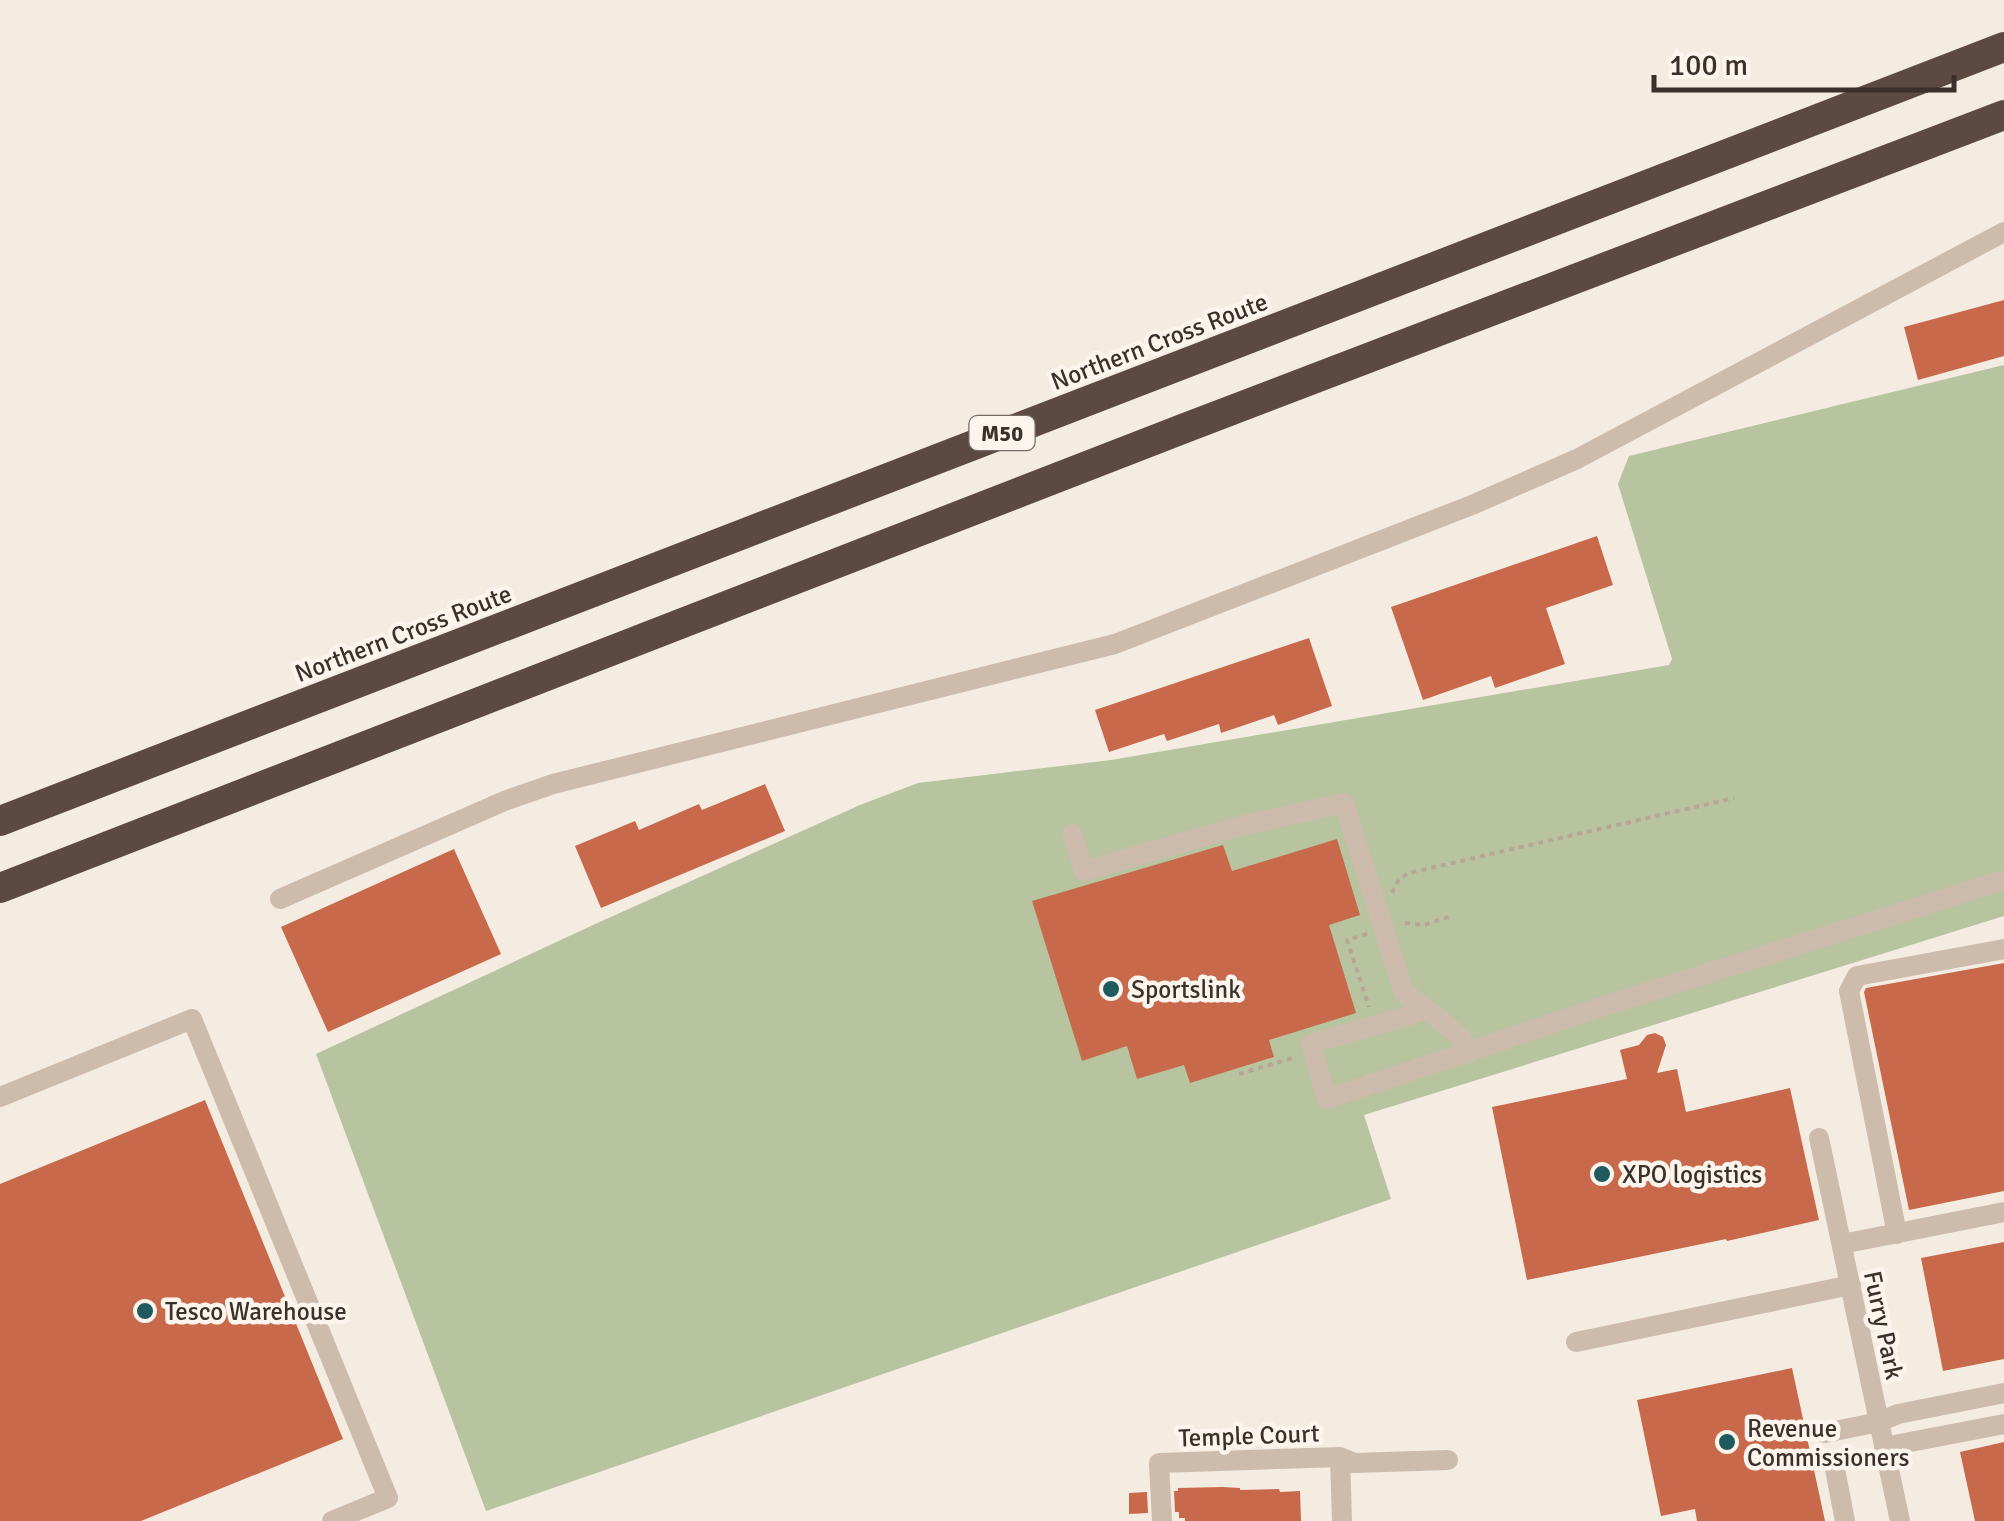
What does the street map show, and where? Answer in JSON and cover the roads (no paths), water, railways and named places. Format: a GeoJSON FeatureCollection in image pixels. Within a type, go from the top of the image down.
{"type":"FeatureCollection","features":[{"type":"Feature","properties":{"kind":"highway","name":"Northern Cross Route"},"geometry":{"type":"LineString","coordinates":[[0,821],[2004,48]]}},
{"type":"Feature","properties":{"kind":"highway","name":"M50"},"geometry":{"type":"LineString","coordinates":[[0,888],[2004,115]]}},
{"type":"Feature","properties":{"kind":"street"},"geometry":{"type":"LineString","coordinates":[[280,899],[553,784],[1116,644],[1472,505],[1577,459],[2004,232]]}},
{"type":"Feature","properties":{"kind":"street"},"geometry":{"type":"LineString","coordinates":[[1072,834],[1084,871],[1240,826],[1344,803],[1404,993],[1461,1038],[1466,1054]]}},
{"type":"Feature","properties":{"kind":"street"},"geometry":{"type":"LineString","coordinates":[[1423,1006],[1417,1013],[1311,1044],[1328,1099],[1606,1005],[2004,880]]}},
{"type":"Feature","properties":{"kind":"street"},"geometry":{"type":"LineString","coordinates":[[1897,1234],[1849,991],[1857,976],[2004,948]]}},
{"type":"Feature","properties":{"kind":"street"},"geometry":{"type":"LineString","coordinates":[[0,1097],[192,1018],[388,1498],[355,1516],[332,1521]]}},
{"type":"Feature","properties":{"kind":"street","name":"Furry Park"},"geometry":{"type":"LineString","coordinates":[[1819,1138],[1900,1521]]}},
{"type":"Feature","properties":{"kind":"street"},"geometry":{"type":"LineString","coordinates":[[1842,1244],[2004,1212]]}},
{"type":"Feature","properties":{"kind":"street"},"geometry":{"type":"LineString","coordinates":[[1576,1342],[1850,1285]]}},
{"type":"Feature","properties":{"kind":"street"},"geometry":{"type":"LineString","coordinates":[[1824,1433],[2004,1393]]}},
{"type":"Feature","properties":{"kind":"street"},"geometry":{"type":"LineString","coordinates":[[1884,1447],[2004,1424]]}},
{"type":"Feature","properties":{"kind":"street","name":"Temple Court"},"geometry":{"type":"LineString","coordinates":[[1340,1457],[1342,1521]]}},
{"type":"Feature","properties":{"kind":"street","name":"Temple Court"},"geometry":{"type":"LineString","coordinates":[[1162,1521],[1159,1463],[1340,1457],[1354,1463],[1448,1460]]}},
{"type":"Feature","properties":{"kind":"street"},"geometry":{"type":"LineString","coordinates":[[1835,1469],[1845,1521]]}},
{"type":"Feature","properties":{"kind":"place","name":"Sportslink"},"geometry":{"type":"Point","coordinates":[1111,989]}},
{"type":"Feature","properties":{"kind":"place","name":"XPO logistics"},"geometry":{"type":"Point","coordinates":[1602,1174]}},
{"type":"Feature","properties":{"kind":"place","name":"Tesco Warehouse"},"geometry":{"type":"Point","coordinates":[145,1311]}},
{"type":"Feature","properties":{"kind":"place","name":"Revenue Commissioners"},"geometry":{"type":"Point","coordinates":[1727,1442]}}]}
